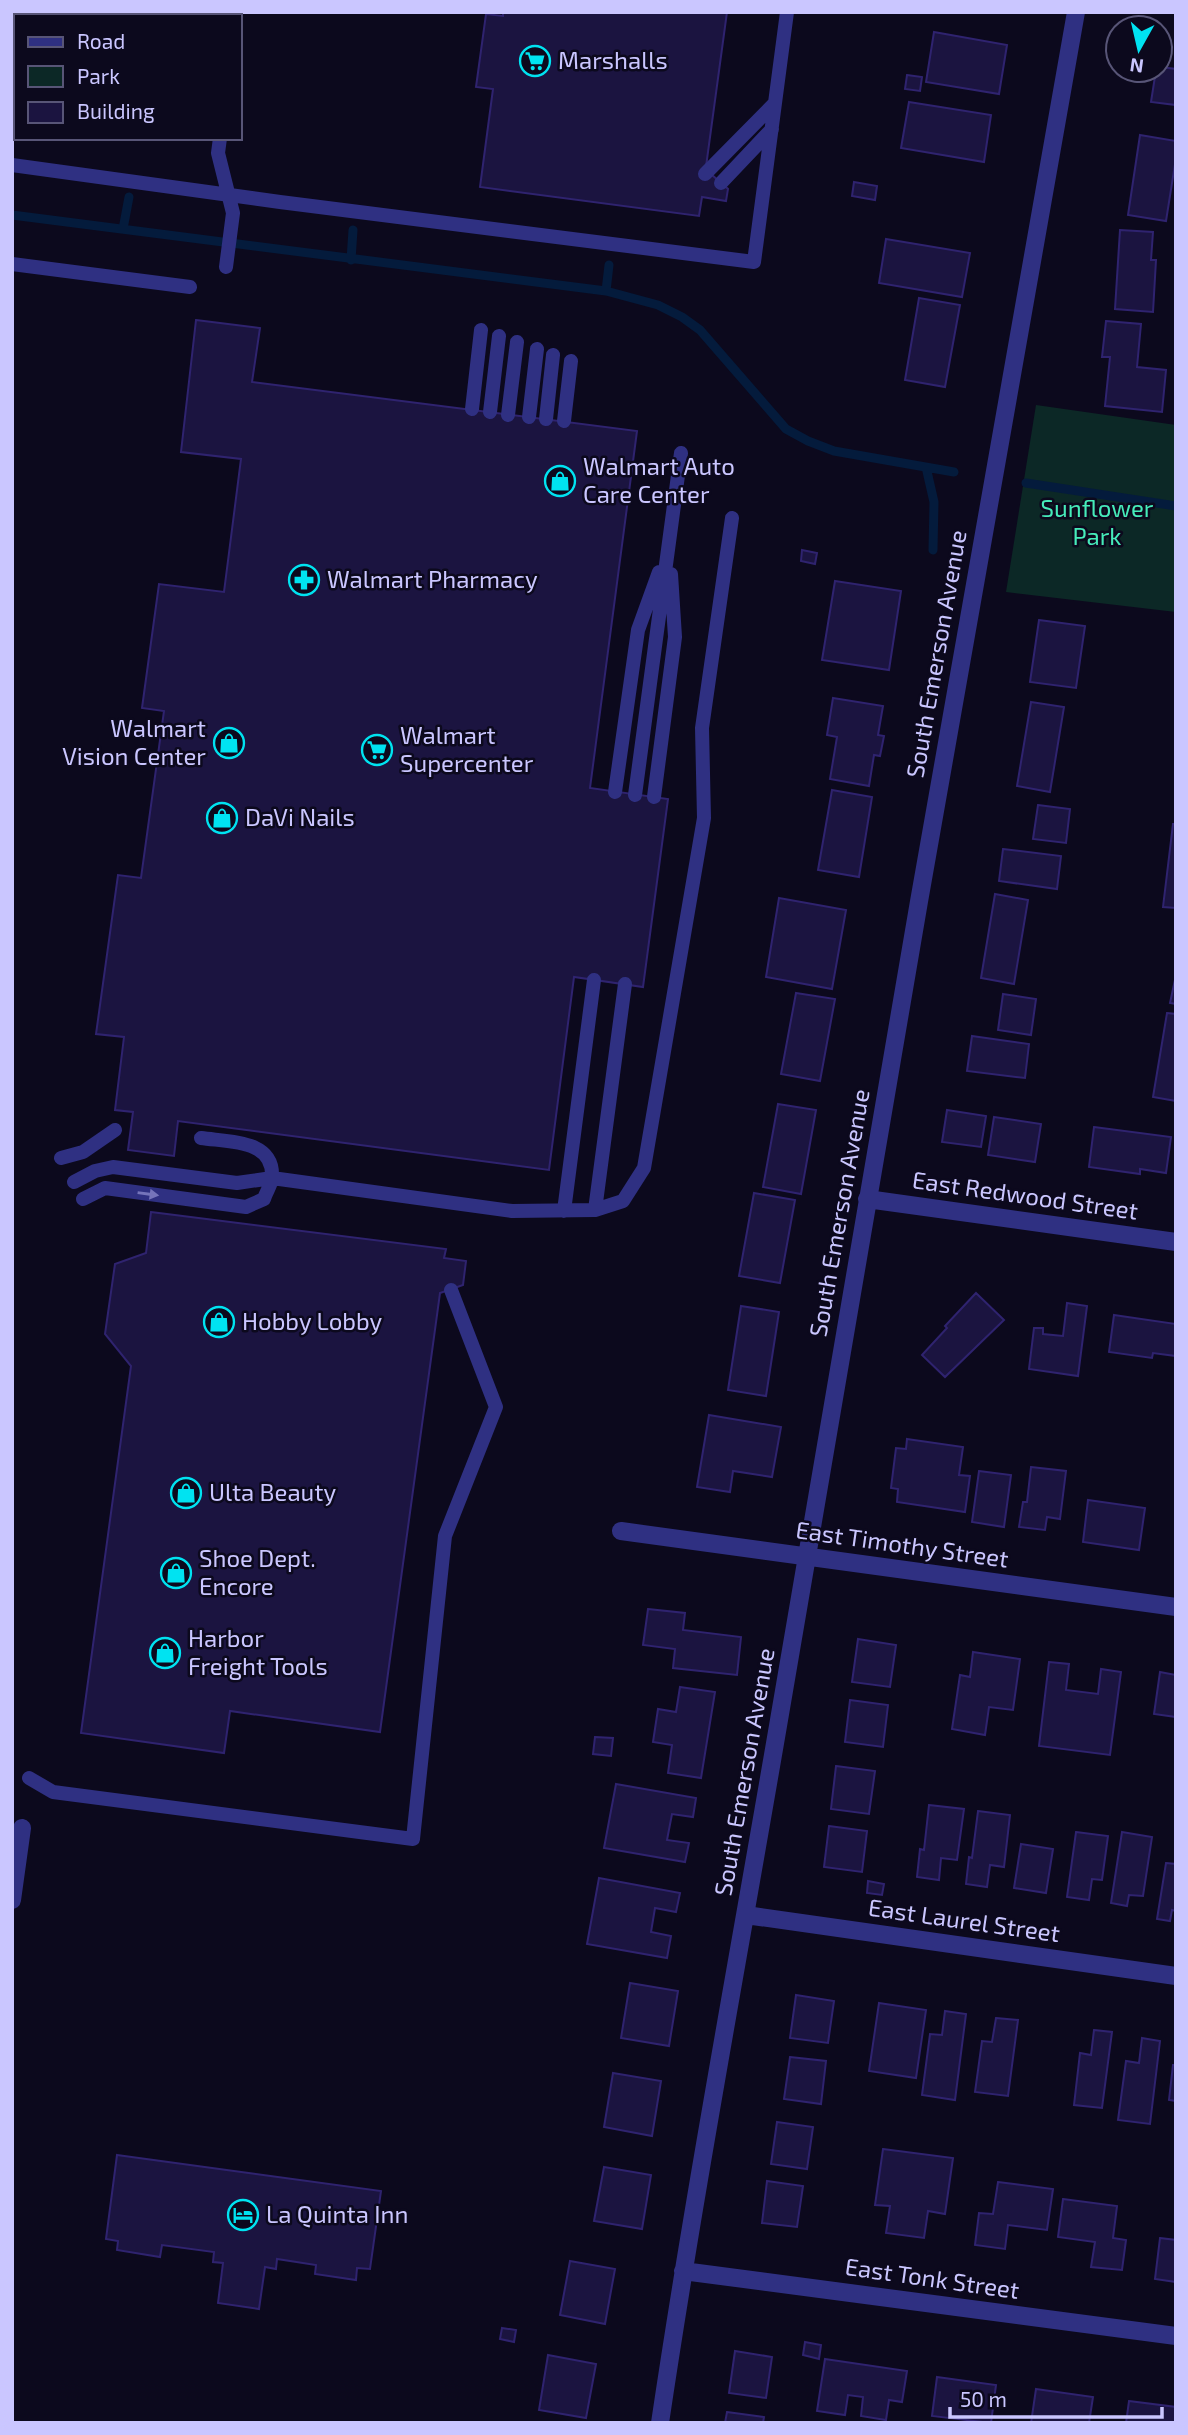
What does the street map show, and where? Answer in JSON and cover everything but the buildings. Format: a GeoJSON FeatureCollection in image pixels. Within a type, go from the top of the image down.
{"type":"FeatureCollection","features":[{"type":"Feature","properties":{"kind":"street","name":"South Emerson Avenue"},"geometry":{"type":"LineString","coordinates":[[660,2423],[683,2271],[867,1199],[1076,12]]}},
{"type":"Feature","properties":{"kind":"street","name":"East Redwood Street"},"geometry":{"type":"LineString","coordinates":[[867,1199],[1176,1242]]}},
{"type":"Feature","properties":{"kind":"street","name":"East Timothy Street"},"geometry":{"type":"LineString","coordinates":[[621,1531],[1176,1607]]}},
{"type":"Feature","properties":{"kind":"street"},"geometry":{"type":"LineString","coordinates":[[12,1900],[22,1828]]}},
{"type":"Feature","properties":{"kind":"street","name":"East Laurel Street"},"geometry":{"type":"LineString","coordinates":[[746,1914],[1176,1976]]}},
{"type":"Feature","properties":{"kind":"street","name":"East Tonk Street"},"geometry":{"type":"LineString","coordinates":[[683,2271],[1176,2336]]}},
{"type":"Feature","properties":{"kind":"lane"},"geometry":{"type":"LineString","coordinates":[[12,164],[754,262],[787,12]]}},
{"type":"Feature","properties":{"kind":"lane"},"geometry":{"type":"LineString","coordinates":[[705,174],[775,103]]}},
{"type":"Feature","properties":{"kind":"lane"},"geometry":{"type":"LineString","coordinates":[[721,183],[772,129]]}},
{"type":"Feature","properties":{"kind":"lane"},"geometry":{"type":"LineString","coordinates":[[219,140],[218,153],[233,213],[226,267]]}},
{"type":"Feature","properties":{"kind":"lane"},"geometry":{"type":"LineString","coordinates":[[12,264],[190,287]]}},
{"type":"Feature","properties":{"kind":"lane"},"geometry":{"type":"LineString","coordinates":[[472,410],[481,330]]}},
{"type":"Feature","properties":{"kind":"lane"},"geometry":{"type":"LineString","coordinates":[[490,412],[499,336]]}},
{"type":"Feature","properties":{"kind":"lane"},"geometry":{"type":"LineString","coordinates":[[508,415],[517,342]]}},
{"type":"Feature","properties":{"kind":"lane"},"geometry":{"type":"LineString","coordinates":[[529,417],[537,349]]}},
{"type":"Feature","properties":{"kind":"lane"},"geometry":{"type":"LineString","coordinates":[[545,419],[553,355]]}},
{"type":"Feature","properties":{"kind":"lane"},"geometry":{"type":"LineString","coordinates":[[564,421],[571,361]]}},
{"type":"Feature","properties":{"kind":"lane"},"geometry":{"type":"LineString","coordinates":[[635,795],[681,453]]}},
{"type":"Feature","properties":{"kind":"lane"},"geometry":{"type":"LineString","coordinates":[[74,1182],[95,1171],[113,1167],[237,1183],[272,1178],[512,1211],[595,1210],[623,1201],[644,1168],[704,818],[702,728],[732,517]]}},
{"type":"Feature","properties":{"kind":"lane"},"geometry":{"type":"LineString","coordinates":[[615,792],[638,630],[669,545]]}},
{"type":"Feature","properties":{"kind":"lane"},"geometry":{"type":"LineString","coordinates":[[654,797],[675,637],[669,545]]}},
{"type":"Feature","properties":{"kind":"lane"},"geometry":{"type":"LineString","coordinates":[[564,1211],[594,980]]}},
{"type":"Feature","properties":{"kind":"lane"},"geometry":{"type":"LineString","coordinates":[[595,1210],[625,984]]}},
{"type":"Feature","properties":{"kind":"lane"},"geometry":{"type":"LineString","coordinates":[[61,1158],[83,1152],[115,1130]]}},
{"type":"Feature","properties":{"kind":"lane"},"geometry":{"type":"LineString","coordinates":[[83,1199],[105,1188],[246,1207],[264,1199],[272,1178],[268,1156],[254,1145],[201,1138]]}},
{"type":"Feature","properties":{"kind":"lane"},"geometry":{"type":"LineString","coordinates":[[29,1778],[53,1791],[413,1839],[445,1536],[496,1407],[451,1290]]}},
{"type":"Feature","properties":{"kind":"green space","name":"Sunflower Park"},"geometry":{"type":"Polygon","coordinates":[[[1036,405],[1176,425],[1176,612],[1006,592],[1036,405]]]}},
{"type":"Feature","properties":{"kind":"waterway"},"geometry":{"type":"LineString","coordinates":[[123,229],[129,197]]}},
{"type":"Feature","properties":{"kind":"waterway"},"geometry":{"type":"LineString","coordinates":[[12,215],[606,291],[658,305],[700,330],[786,429],[834,451],[954,472]]}},
{"type":"Feature","properties":{"kind":"waterway"},"geometry":{"type":"LineString","coordinates":[[351,260],[353,230]]}},
{"type":"Feature","properties":{"kind":"waterway"},"geometry":{"type":"LineString","coordinates":[[606,291],[609,265]]}},
{"type":"Feature","properties":{"kind":"waterway"},"geometry":{"type":"LineString","coordinates":[[926,467],[934,502],[933,550]]}},
{"type":"Feature","properties":{"kind":"waterway"},"geometry":{"type":"LineString","coordinates":[[1026,483],[1176,506]]}},
{"type":"Feature","properties":{"kind":"place","name":"Marshalls"},"geometry":{"type":"Point","coordinates":[535,61]}},
{"type":"Feature","properties":{"kind":"place","name":"Walmart Auto Care Center"},"geometry":{"type":"Point","coordinates":[560,481]}},
{"type":"Feature","properties":{"kind":"place","name":"Walmart Pharmacy"},"geometry":{"type":"Point","coordinates":[304,580]}},
{"type":"Feature","properties":{"kind":"place","name":"Walmart Vision Center"},"geometry":{"type":"Point","coordinates":[229,743]}},
{"type":"Feature","properties":{"kind":"place","name":"Walmart Supercenter"},"geometry":{"type":"Point","coordinates":[377,750]}},
{"type":"Feature","properties":{"kind":"place","name":"DaVi Nails"},"geometry":{"type":"Point","coordinates":[222,818]}},
{"type":"Feature","properties":{"kind":"place","name":"Hobby Lobby"},"geometry":{"type":"Point","coordinates":[219,1322]}},
{"type":"Feature","properties":{"kind":"place","name":"Ulta Beauty"},"geometry":{"type":"Point","coordinates":[186,1493]}},
{"type":"Feature","properties":{"kind":"place","name":"Shoe Dept. Encore"},"geometry":{"type":"Point","coordinates":[176,1573]}},
{"type":"Feature","properties":{"kind":"place","name":"Harbor Freight Tools"},"geometry":{"type":"Point","coordinates":[165,1653]}},
{"type":"Feature","properties":{"kind":"place","name":"La Quinta Inn"},"geometry":{"type":"Point","coordinates":[243,2215]}}]}
